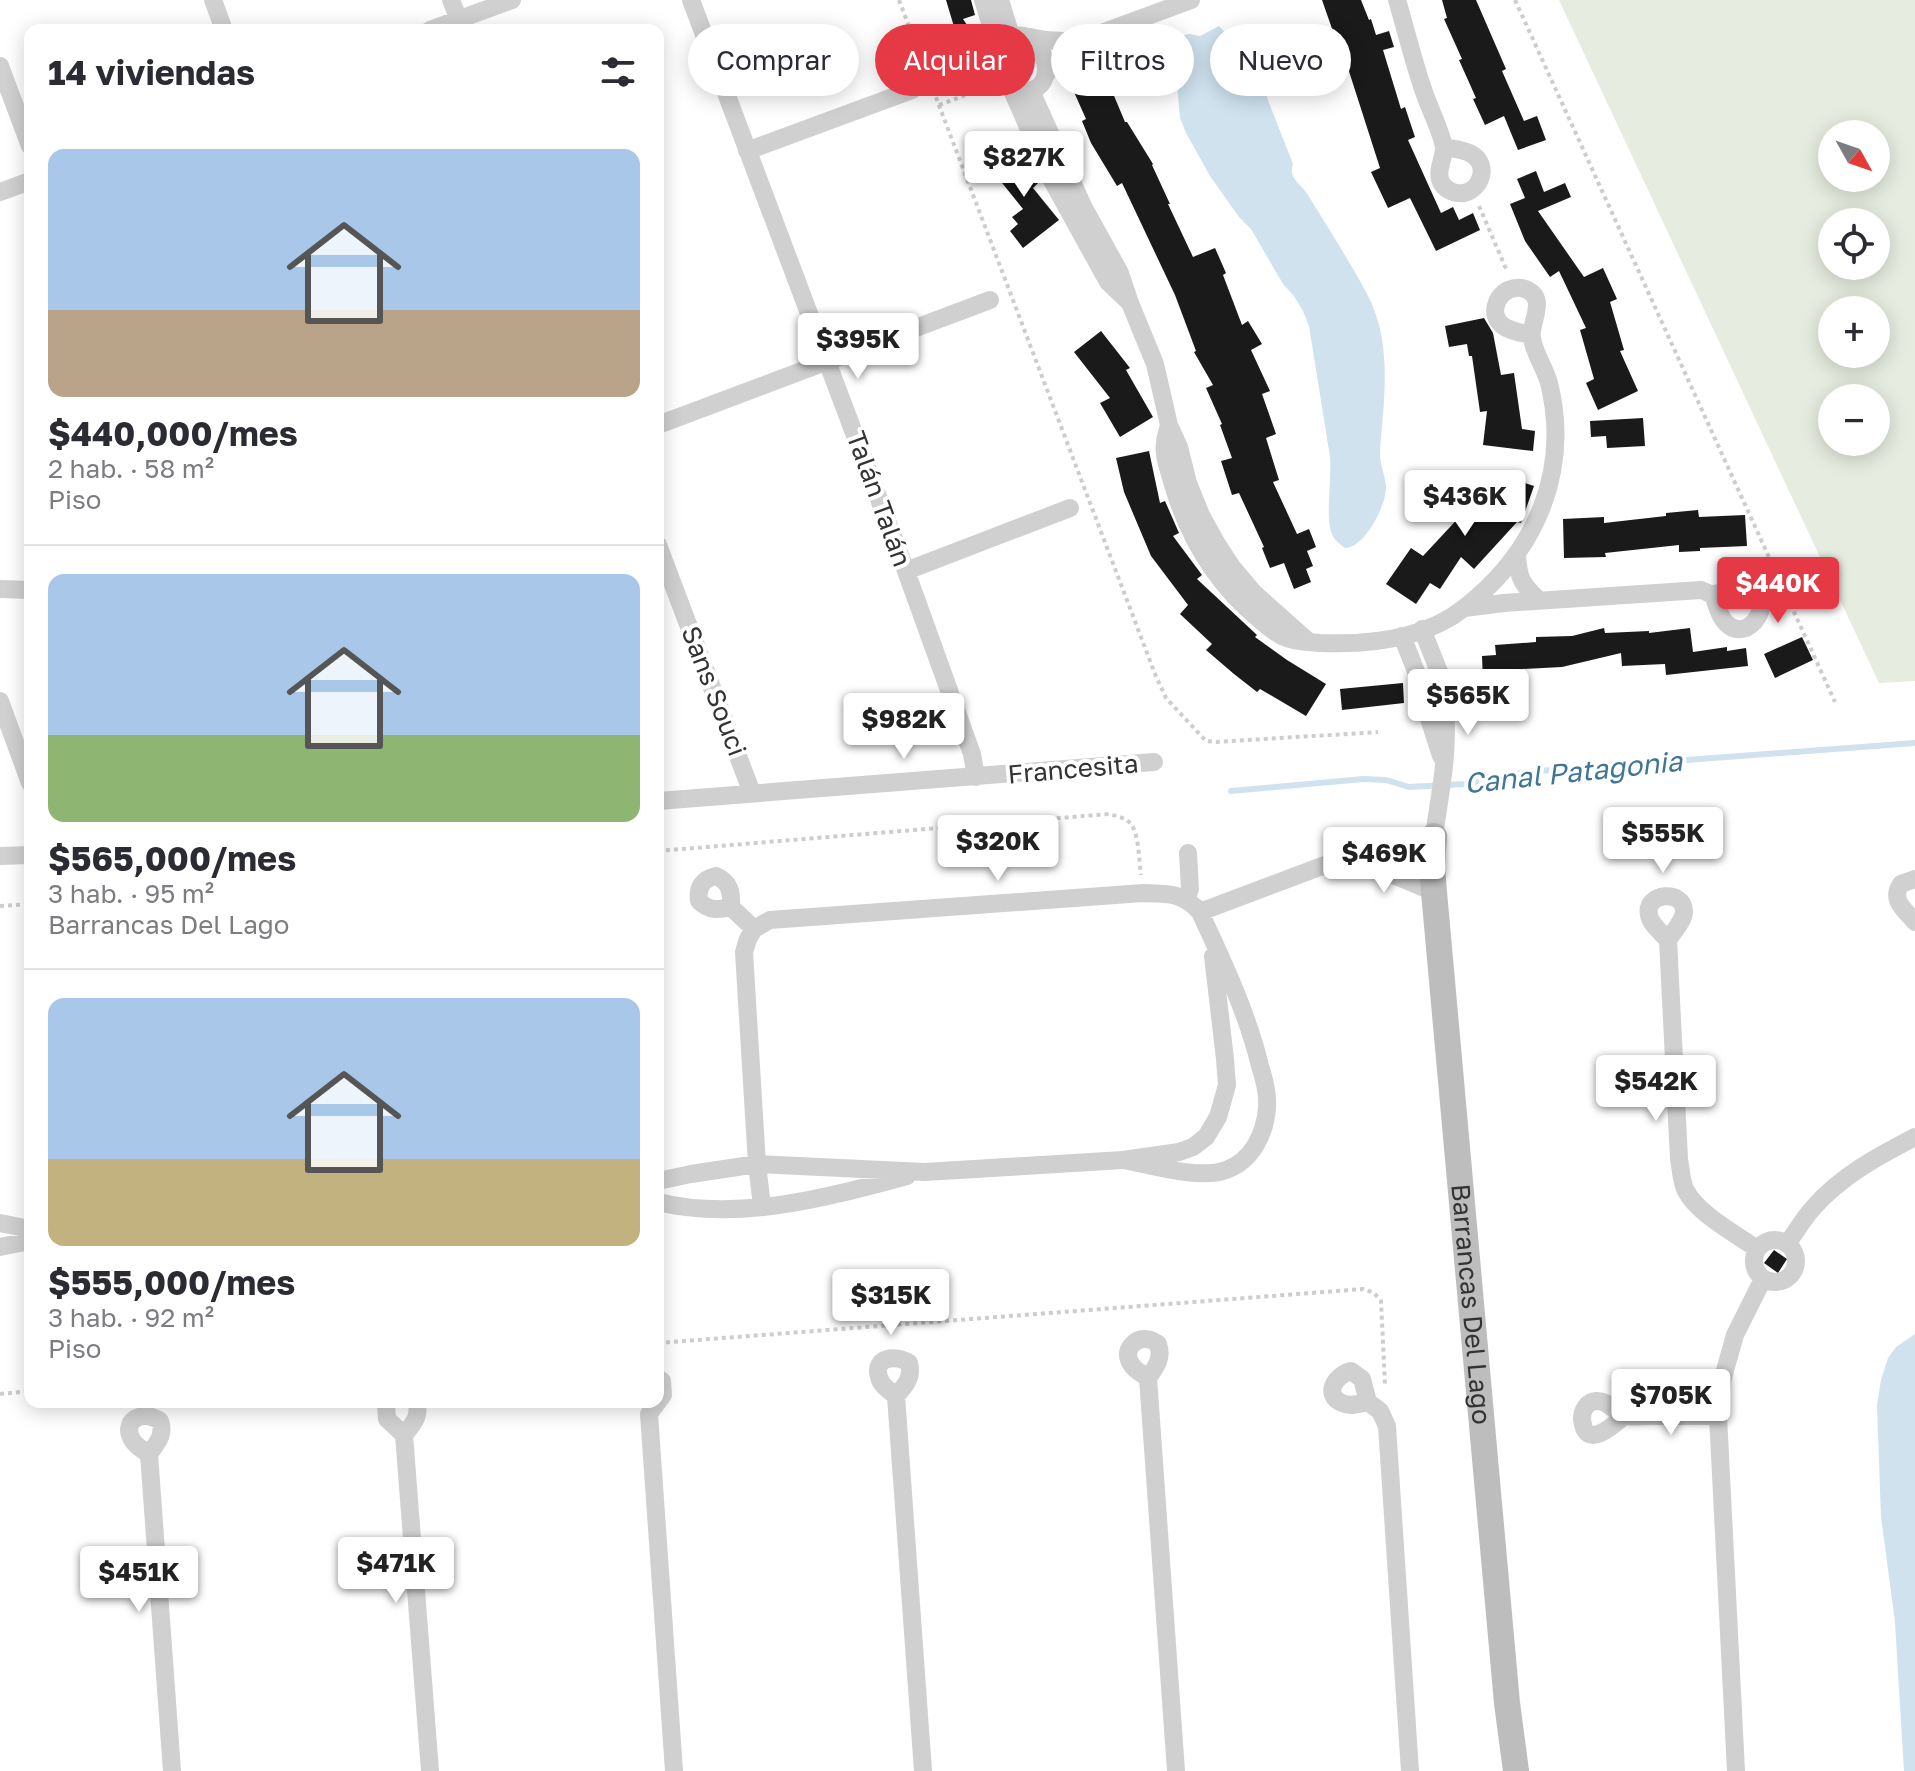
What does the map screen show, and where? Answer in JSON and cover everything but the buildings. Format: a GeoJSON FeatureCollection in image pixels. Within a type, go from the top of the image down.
{"type":"FeatureCollection","features":[{"type":"Feature","properties":{"kind":"street"},"geometry":{"type":"LineString","coordinates":[[213,0],[222,24]]}},
{"type":"Feature","properties":{"kind":"street"},"geometry":{"type":"LineString","coordinates":[[451,0],[461,24]]}},
{"type":"Feature","properties":{"kind":"street"},"geometry":{"type":"LineString","coordinates":[[463,24],[512,0]]}},
{"type":"Feature","properties":{"kind":"street","name":"Talán Talán"},"geometry":{"type":"LineString","coordinates":[[691,0],[906,571],[972,754],[976,777]]}},
{"type":"Feature","properties":{"kind":"street"},"geometry":{"type":"LineString","coordinates":[[983,0],[995,24]]}},
{"type":"Feature","properties":{"kind":"street"},"geometry":{"type":"LineString","coordinates":[[1000,0],[1003,24]]}},
{"type":"Feature","properties":{"kind":"street"},"geometry":{"type":"LineString","coordinates":[[1126,24],[1191,0]]}},
{"type":"Feature","properties":{"kind":"street"},"geometry":{"type":"LineString","coordinates":[[1397,0],[1423,91],[1444,147],[1439,176],[1442,184],[1454,193],[1472,189],[1479,183],[1482,174],[1478,159],[1464,151],[1444,147]]}},
{"type":"Feature","properties":{"kind":"street"},"geometry":{"type":"LineString","coordinates":[[1035,41],[1045,55],[1045,76]]}},
{"type":"Feature","properties":{"kind":"street"},"geometry":{"type":"LineString","coordinates":[[0,66],[24,130]]}},
{"type":"Feature","properties":{"kind":"street"},"geometry":{"type":"LineString","coordinates":[[1035,89],[1051,67]]}},
{"type":"Feature","properties":{"kind":"street"},"geometry":{"type":"LineString","coordinates":[[747,151],[896,96]]}},
{"type":"Feature","properties":{"kind":"street"},"geometry":{"type":"LineString","coordinates":[[1015,96],[1050,177],[1081,235],[1108,282],[1130,303]]}},
{"type":"Feature","properties":{"kind":"street"},"geometry":{"type":"LineString","coordinates":[[1033,96],[1083,206],[1120,273],[1155,364],[1169,425],[1201,515],[1232,567],[1254,593],[1309,642],[1360,643],[1402,636],[1445,620],[1464,608],[1496,579],[1517,554],[1536,524],[1550,482],[1554,459],[1554,419],[1548,382],[1531,335],[1537,316],[1536,299],[1524,289],[1507,291],[1495,305],[1495,313],[1503,326],[1531,335]]}},
{"type":"Feature","properties":{"kind":"street"},"geometry":{"type":"LineString","coordinates":[[0,192],[24,183]]}},
{"type":"Feature","properties":{"kind":"street"},"geometry":{"type":"LineString","coordinates":[[664,423],[990,300]]}},
{"type":"Feature","properties":{"kind":"street"},"geometry":{"type":"LineString","coordinates":[[906,571],[1070,508]]}},
{"type":"Feature","properties":{"kind":"street"},"geometry":{"type":"LineString","coordinates":[[1517,554],[1522,582],[1540,601]]}},
{"type":"Feature","properties":{"kind":"street","name":"Sans Souci"},"geometry":{"type":"LineString","coordinates":[[664,561],[752,793]]}},
{"type":"Feature","properties":{"kind":"street"},"geometry":{"type":"LineString","coordinates":[[0,589],[24,590]]}},
{"type":"Feature","properties":{"kind":"street"},"geometry":{"type":"LineString","coordinates":[[1464,608],[1701,590],[1713,594]]}},
{"type":"Feature","properties":{"kind":"street"},"geometry":{"type":"LineString","coordinates":[[1422,629],[1440,674],[1435,701],[1445,766],[1435,828]]}},
{"type":"Feature","properties":{"kind":"street"},"geometry":{"type":"LineString","coordinates":[[1402,636],[1421,684],[1435,701]]}},
{"type":"Feature","properties":{"kind":"street"},"geometry":{"type":"LineString","coordinates":[[0,701],[24,767]]}},
{"type":"Feature","properties":{"kind":"street","name":"Francesita"},"geometry":{"type":"LineString","coordinates":[[664,800],[1154,762]]}},
{"type":"Feature","properties":{"kind":"street","name":"Barrancas Del Lago"},"geometry":{"type":"LineString","coordinates":[[1435,828],[1433,880],[1507,1703],[1516,1771]]}},
{"type":"Feature","properties":{"kind":"street"},"geometry":{"type":"LineString","coordinates":[[1123,1160],[1198,1173],[1224,1171],[1242,1162],[1256,1146],[1264,1128],[1268,1105],[1263,1075],[1245,1013],[1210,935],[1193,906],[1188,853]]}},
{"type":"Feature","properties":{"kind":"street"},"geometry":{"type":"LineString","coordinates":[[1193,906],[1341,859],[1370,853],[1403,856],[1433,880]]}},
{"type":"Feature","properties":{"kind":"street"},"geometry":{"type":"LineString","coordinates":[[0,856],[24,855]]}},
{"type":"Feature","properties":{"kind":"street"},"geometry":{"type":"LineString","coordinates":[[1915,879],[1901,884],[1896,898],[1915,922]]}},
{"type":"Feature","properties":{"kind":"street"},"geometry":{"type":"LineString","coordinates":[[762,1206],[744,952],[754,929],[770,920],[1143,893],[1176,895],[1193,906]]}},
{"type":"Feature","properties":{"kind":"street"},"geometry":{"type":"LineString","coordinates":[[731,907],[754,929]]}},
{"type":"Feature","properties":{"kind":"street"},"geometry":{"type":"LineString","coordinates":[[664,1180],[757,1164],[925,1172],[1123,1160],[1193,1147],[1206,1137],[1218,1117],[1227,1085],[1210,935]]}},
{"type":"Feature","properties":{"kind":"street"},"geometry":{"type":"LineString","coordinates":[[1668,940],[1679,1159],[1684,1188],[1692,1201],[1706,1213],[1757,1249]]}},
{"type":"Feature","properties":{"kind":"street"},"geometry":{"type":"LineString","coordinates":[[1787,1244],[1812,1208],[1853,1171],[1915,1137]]}},
{"type":"Feature","properties":{"kind":"street"},"geometry":{"type":"LineString","coordinates":[[664,1203],[731,1210],[839,1195],[925,1172]]}},
{"type":"Feature","properties":{"kind":"street"},"geometry":{"type":"LineString","coordinates":[[0,1223],[24,1228]]}},
{"type":"Feature","properties":{"kind":"street"},"geometry":{"type":"LineString","coordinates":[[1774,1239],[1787,1244],[1795,1256],[1794,1270],[1784,1280],[1763,1279],[1753,1262],[1757,1249],[1774,1239]]}},
{"type":"Feature","properties":{"kind":"street"},"geometry":{"type":"LineString","coordinates":[[0,1247],[24,1242]]}},
{"type":"Feature","properties":{"kind":"street"},"geometry":{"type":"LineString","coordinates":[[1736,1771],[1718,1416],[1722,1381],[1735,1335],[1763,1279]]}},
{"type":"Feature","properties":{"kind":"street"},"geometry":{"type":"LineString","coordinates":[[1148,1378],[1176,1771]]}},
{"type":"Feature","properties":{"kind":"street"},"geometry":{"type":"LineString","coordinates":[[896,1396],[923,1771]]}},
{"type":"Feature","properties":{"kind":"street"},"geometry":{"type":"LineString","coordinates":[[1368,1402],[1380,1411],[1387,1426],[1410,1771]]}},
{"type":"Feature","properties":{"kind":"street"},"geometry":{"type":"LineString","coordinates":[[386,1408],[387,1419],[404,1435]]}},
{"type":"Feature","properties":{"kind":"street"},"geometry":{"type":"LineString","coordinates":[[417,1408],[418,1416],[404,1435],[430,1771]]}},
{"type":"Feature","properties":{"kind":"street"},"geometry":{"type":"LineString","coordinates":[[643,1408],[674,1771]]}},
{"type":"Feature","properties":{"kind":"street"},"geometry":{"type":"LineString","coordinates":[[1624,1416],[1718,1416]]}},
{"type":"Feature","properties":{"kind":"street"},"geometry":{"type":"LineString","coordinates":[[149,1454],[172,1771]]}},
{"type":"Feature","properties":{"kind":"path"},"geometry":{"type":"LineString","coordinates":[[899,0],[1166,698],[1206,741],[1378,732]]}},
{"type":"Feature","properties":{"kind":"path"},"geometry":{"type":"LineString","coordinates":[[1515,0],[1835,702]]}},
{"type":"Feature","properties":{"kind":"path"},"geometry":{"type":"LineString","coordinates":[[939,105],[968,96]]}},
{"type":"Feature","properties":{"kind":"path"},"geometry":{"type":"LineString","coordinates":[[1472,189],[1515,288]]}},
{"type":"Feature","properties":{"kind":"path"},"geometry":{"type":"LineString","coordinates":[[664,851],[1109,814],[1122,817],[1135,830],[1143,893]]}},
{"type":"Feature","properties":{"kind":"path"},"geometry":{"type":"LineString","coordinates":[[0,906],[24,904]]}},
{"type":"Feature","properties":{"kind":"path"},"geometry":{"type":"LineString","coordinates":[[664,1343],[1363,1289],[1374,1293],[1381,1301],[1387,1426]]}},
{"type":"Feature","properties":{"kind":"path"},"geometry":{"type":"LineString","coordinates":[[0,1394],[24,1392]]}},
{"type":"Feature","properties":{"kind":"shaded area"},"geometry":{"type":"Polygon","coordinates":[[[1559,0],[1915,0],[1915,681],[1879,683],[1559,0]]]}},
{"type":"Feature","properties":{"kind":"water"},"geometry":{"type":"Polygon","coordinates":[[[1210,31],[1210,96],[1266,96],[1293,164],[1293,176],[1308,195],[1360,281],[1381,331],[1385,371],[1380,455],[1385,494],[1373,524],[1353,546],[1345,548],[1334,538],[1330,528],[1330,457],[1309,326],[1303,311],[1283,284],[1251,229],[1210,176],[1180,118],[1178,96],[1194,96],[1194,35],[1200,36],[1210,31]]]}},
{"type":"Feature","properties":{"kind":"water"},"geometry":{"type":"Polygon","coordinates":[[[1915,1334],[1915,1771],[1904,1771],[1895,1622],[1881,1517],[1877,1405],[1888,1358],[1896,1347],[1915,1334]]]}},
{"type":"Feature","properties":{"kind":"waterway","name":"Canal Patagonia"},"geometry":{"type":"LineString","coordinates":[[1231,791],[1363,779],[1386,780],[1409,787],[1465,784],[1525,772],[1915,743]]}}]}
